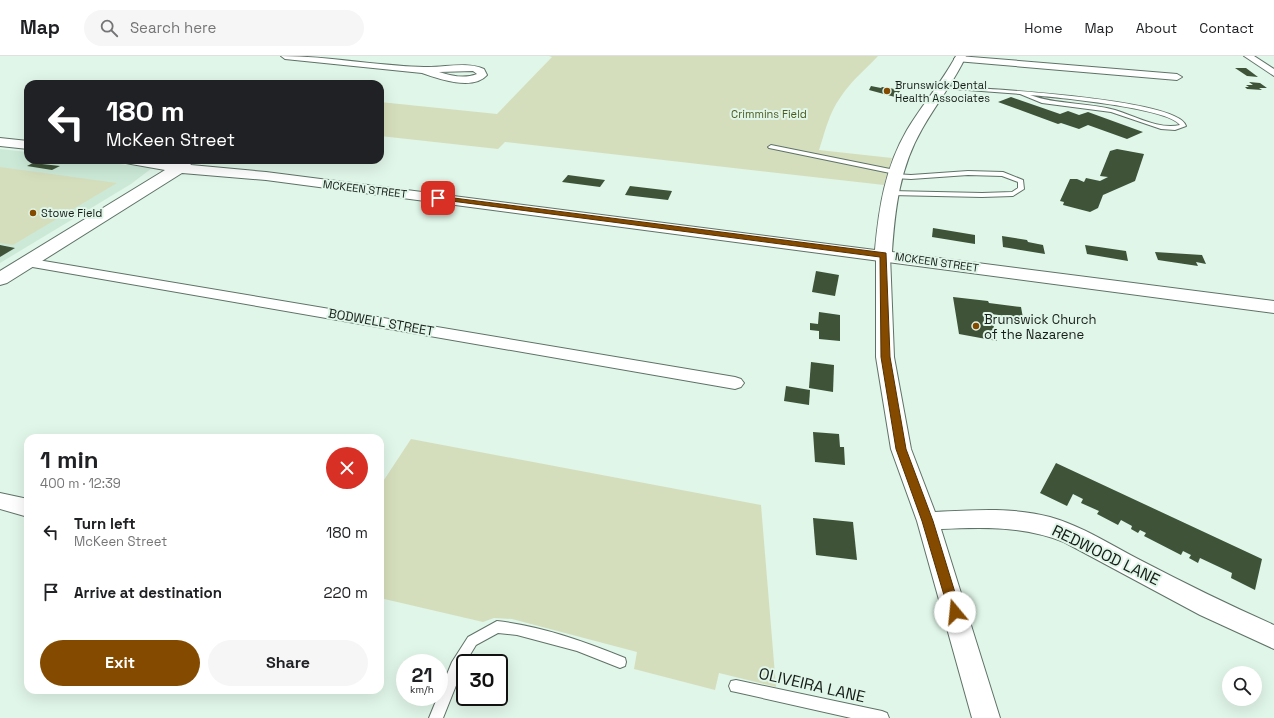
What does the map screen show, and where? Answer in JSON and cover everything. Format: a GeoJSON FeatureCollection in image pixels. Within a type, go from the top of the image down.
{"type":"FeatureCollection","features":[{"type":"Feature","properties":{"kind":"street"},"geometry":{"type":"LineString","coordinates":[[285,56],[424,70],[474,68],[481,71],[482,75],[469,80],[456,80],[424,70]]}},
{"type":"Feature","properties":{"kind":"street"},"geometry":{"type":"LineString","coordinates":[[1248,56],[1274,73]]}},
{"type":"Feature","properties":{"kind":"street"},"geometry":{"type":"LineString","coordinates":[[986,718],[928,521],[901,449],[889,385],[885,357],[883,255],[895,174],[905,148],[916,128],[960,58],[1177,77]]}},
{"type":"Feature","properties":{"kind":"street"},"geometry":{"type":"LineString","coordinates":[[0,142],[24,145]]}},
{"type":"Feature","properties":{"kind":"street"},"geometry":{"type":"LineString","coordinates":[[0,278],[174,164]]}},
{"type":"Feature","properties":{"kind":"street","name":"MCKEEN STREET"},"geometry":{"type":"LineString","coordinates":[[183,164],[1274,306]]}},
{"type":"Feature","properties":{"kind":"street","name":"BODWELL STREET"},"geometry":{"type":"LineString","coordinates":[[26,262],[735,383]]}},
{"type":"Feature","properties":{"kind":"street"},"geometry":{"type":"LineString","coordinates":[[0,501],[24,507]]}},
{"type":"Feature","properties":{"kind":"street","name":"REDWOOD LANE"},"geometry":{"type":"LineString","coordinates":[[928,521],[1005,519],[1027,521],[1049,526],[1072,535],[1208,606],[1274,637]]}},
{"type":"Feature","properties":{"kind":"lane"},"geometry":{"type":"LineString","coordinates":[[943,87],[1022,93],[1086,100],[1143,109],[1177,120],[1183,124],[1183,126],[1175,128],[1160,127],[1112,111],[1042,101],[1022,93]]}},
{"type":"Feature","properties":{"kind":"lane"},"geometry":{"type":"LineString","coordinates":[[1086,100],[1090,108]]}},
{"type":"Feature","properties":{"kind":"lane"},"geometry":{"type":"LineString","coordinates":[[771,147],[911,177],[968,173],[1003,174],[1021,181],[1021,189],[1013,194],[891,193]]}},
{"type":"Feature","properties":{"kind":"lane"},"geometry":{"type":"LineString","coordinates":[[436,718],[457,666],[472,641],[496,627],[517,629],[578,645],[620,662]]}},
{"type":"Feature","properties":{"kind":"lane","name":"OLIVEIRA LANE"},"geometry":{"type":"LineString","coordinates":[[736,686],[882,718]]}},
{"type":"Feature","properties":{"kind":"shaded area"},"geometry":{"type":"Polygon","coordinates":[[[0,149],[24,152],[24,164],[120,164],[152,168],[131,184],[0,263],[0,149]]]}},
{"type":"Feature","properties":{"kind":"green space","name":"Crimmins Field"},"geometry":{"type":"Polygon","coordinates":[[[549,56],[878,56],[848,87],[836,104],[819,150],[892,158],[884,185],[505,142],[498,149],[384,136],[384,102],[497,114],[552,57],[549,56]]]}},
{"type":"Feature","properties":{"kind":"green space","name":"Stowe Field"},"geometry":{"type":"Polygon","coordinates":[[[0,167],[117,183],[13,245],[0,243],[0,167]]]}},
{"type":"Feature","properties":{"kind":"green space"},"geometry":{"type":"Polygon","coordinates":[[[411,439],[761,505],[776,687],[719,673],[715,690],[634,669],[637,652],[512,619],[494,618],[483,622],[384,599],[384,480],[411,439]]]}},
{"type":"Feature","properties":{"kind":"building"},"geometry":{"type":"Polygon","coordinates":[[[1235,68],[1246,68],[1258,77],[1247,76],[1235,68]]]}},
{"type":"Feature","properties":{"kind":"building"},"geometry":{"type":"Polygon","coordinates":[[[1249,82],[1260,83],[1267,88],[1259,88],[1262,90],[1247,89],[1245,87],[1249,87],[1246,85],[1253,85],[1249,82]]]}},
{"type":"Feature","properties":{"kind":"building","name":"Brunswick Dental Health Associates"},"geometry":{"type":"Polygon","coordinates":[[[871,86],[901,90],[895,97],[869,90],[871,86]]]}},
{"type":"Feature","properties":{"kind":"building"},"geometry":{"type":"Polygon","coordinates":[[[1011,97],[1060,114],[1068,111],[1079,115],[1088,112],[1143,132],[1127,139],[1088,125],[1079,129],[1061,123],[1058,124],[998,102],[1011,97]]]}},
{"type":"Feature","properties":{"kind":"building"},"geometry":{"type":"Polygon","coordinates":[[[1117,149],[1144,154],[1135,181],[1103,195],[1098,208],[1090,212],[1063,205],[1064,202],[1060,201],[1070,179],[1077,179],[1084,182],[1086,178],[1100,181],[1108,177],[1100,176],[1110,151],[1117,149]]]}},
{"type":"Feature","properties":{"kind":"building"},"geometry":{"type":"Polygon","coordinates":[[[31,164],[42,164],[60,166],[52,170],[27,166],[31,164]]]}},
{"type":"Feature","properties":{"kind":"building"},"geometry":{"type":"Polygon","coordinates":[[[568,175],[605,180],[600,187],[562,182],[568,175]]]}},
{"type":"Feature","properties":{"kind":"building"},"geometry":{"type":"Polygon","coordinates":[[[630,186],[672,191],[668,200],[625,195],[630,186]]]}},
{"type":"Feature","properties":{"kind":"building"},"geometry":{"type":"Polygon","coordinates":[[[933,228],[975,235],[975,244],[932,237],[933,228]]]}},
{"type":"Feature","properties":{"kind":"building"},"geometry":{"type":"Polygon","coordinates":[[[1002,236],[1027,240],[1028,242],[1043,245],[1045,254],[1003,247],[1002,236]]]}},
{"type":"Feature","properties":{"kind":"building"},"geometry":{"type":"Polygon","coordinates":[[[0,245],[15,248],[0,257],[0,245]]]}},
{"type":"Feature","properties":{"kind":"building"},"geometry":{"type":"Polygon","coordinates":[[[1085,245],[1126,251],[1128,261],[1087,254],[1085,245]]]}},
{"type":"Feature","properties":{"kind":"building"},"geometry":{"type":"Polygon","coordinates":[[[1155,252],[1202,255],[1206,264],[1196,262],[1198,266],[1158,260],[1155,252]]]}},
{"type":"Feature","properties":{"kind":"building"},"geometry":{"type":"Polygon","coordinates":[[[816,271],[839,275],[835,296],[812,292],[816,271]]]}},
{"type":"Feature","properties":{"kind":"building","name":"Brunswick Church of the Nazarene"},"geometry":{"type":"Polygon","coordinates":[[[953,297],[1021,307],[1023,318],[991,314],[997,341],[959,334],[953,297]]]}},
{"type":"Feature","properties":{"kind":"building"},"geometry":{"type":"Polygon","coordinates":[[[819,312],[840,315],[840,341],[819,339],[819,331],[810,330],[810,323],[818,324],[819,312]]]}},
{"type":"Feature","properties":{"kind":"building"},"geometry":{"type":"Polygon","coordinates":[[[811,362],[834,365],[833,392],[809,388],[811,362]]]}},
{"type":"Feature","properties":{"kind":"building"},"geometry":{"type":"Polygon","coordinates":[[[786,386],[810,390],[809,405],[784,401],[786,386]]]}},
{"type":"Feature","properties":{"kind":"building"},"geometry":{"type":"Polygon","coordinates":[[[813,432],[839,434],[840,447],[844,447],[845,465],[815,462],[813,432]]]}},
{"type":"Feature","properties":{"kind":"building"},"geometry":{"type":"Polygon","coordinates":[[[1056,463],[1262,559],[1255,590],[1231,578],[1232,573],[1200,558],[1198,563],[1189,558],[1191,555],[1183,551],[1181,555],[1144,536],[1146,533],[1140,530],[1138,533],[1131,529],[1132,526],[1121,520],[1118,525],[1097,514],[1099,511],[1081,503],[1083,499],[1073,494],[1067,506],[1040,493],[1056,463]]]}},
{"type":"Feature","properties":{"kind":"building"},"geometry":{"type":"Polygon","coordinates":[[[813,518],[853,522],[857,560],[816,555],[813,518]]]}},
{"type":"Feature","properties":{"kind":"place","name":"Brunswick Dental Health Associates"},"geometry":{"type":"Point","coordinates":[887,91]}},
{"type":"Feature","properties":{"kind":"place","name":"Stowe Field"},"geometry":{"type":"Point","coordinates":[33,213]}},
{"type":"Feature","properties":{"kind":"place","name":"Brunswick Church of the Nazarene"},"geometry":{"type":"Point","coordinates":[976,326]}},
{"type":"Feature","properties":{"kind":"route"},"geometry":{"type":"LineString","coordinates":[[438,198],[883,255],[885,357],[901,449],[928,521],[955,612]]}}]}
